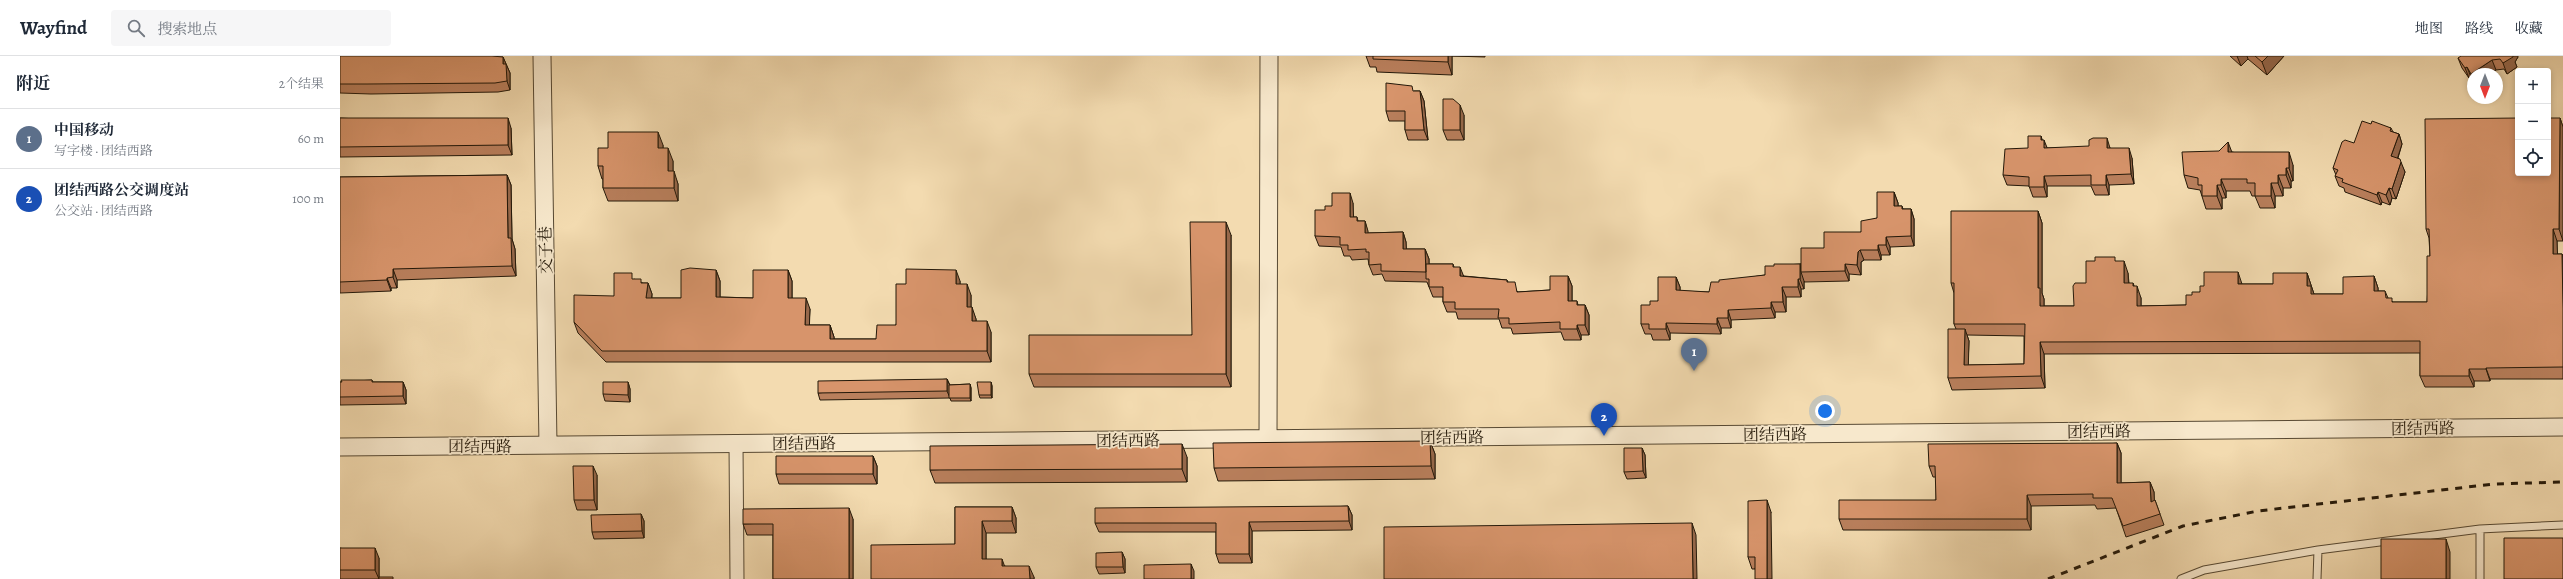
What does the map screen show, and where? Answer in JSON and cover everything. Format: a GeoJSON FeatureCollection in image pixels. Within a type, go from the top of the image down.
{"type":"FeatureCollection","features":[{"type":"Feature","properties":{"kind":"street","name":"交子巷"},"geometry":{"type":"LineString","coordinates":[[542,56],[548,445]]}},
{"type":"Feature","properties":{"kind":"street"},"geometry":{"type":"LineString","coordinates":[[1268,439],[1269,56]]}},
{"type":"Feature","properties":{"kind":"street","name":"团结西路"},"geometry":{"type":"LineString","coordinates":[[340,447],[2563,427]]}},
{"type":"Feature","properties":{"kind":"street"},"geometry":{"type":"LineString","coordinates":[[736,443],[737,579]]}},
{"type":"Feature","properties":{"kind":"lane"},"geometry":{"type":"LineString","coordinates":[[2181,579],[2204,570],[2318,550],[2480,529],[2563,525]]}},
{"type":"Feature","properties":{"kind":"lane"},"geometry":{"type":"LineString","coordinates":[[2480,529],[2480,579]]}},
{"type":"Feature","properties":{"kind":"lane"},"geometry":{"type":"LineString","coordinates":[[2317,579],[2318,550]]}},
{"type":"Feature","properties":{"kind":"building"},"geometry":{"type":"Polygon","coordinates":[[[340,56],[503,57],[503,64],[506,64],[507,81],[495,83],[340,84],[340,56]]]}},
{"type":"Feature","properties":{"kind":"building"},"geometry":{"type":"Polygon","coordinates":[[[1373,56],[1448,56],[1448,62],[1373,59],[1373,56]]]}},
{"type":"Feature","properties":{"kind":"building"},"geometry":{"type":"Polygon","coordinates":[[[2255,56],[2268,56],[2262,62],[2255,56]]]}},
{"type":"Feature","properties":{"kind":"building"},"geometry":{"type":"Polygon","coordinates":[[[2461,56],[2513,56],[2503,63],[2500,59],[2492,60],[2480,68],[2465,68],[2458,58],[2461,56]]]}},
{"type":"Feature","properties":{"kind":"building"},"geometry":{"type":"Polygon","coordinates":[[[1386,83],[1412,86],[1413,91],[1420,91],[1424,130],[1405,130],[1405,111],[1386,111],[1386,83]]]}},
{"type":"Feature","properties":{"kind":"building"},"geometry":{"type":"Polygon","coordinates":[[[1443,99],[1453,99],[1460,105],[1460,130],[1443,130],[1443,99]]]}},
{"type":"Feature","properties":{"kind":"building"},"geometry":{"type":"Polygon","coordinates":[[[340,118],[508,118],[508,145],[340,147],[340,118]]]}},
{"type":"Feature","properties":{"kind":"building"},"geometry":{"type":"Polygon","coordinates":[[[2515,118],[2515,176],[2551,176],[2551,118],[2560,118],[2559,229],[2553,229],[2553,254],[2562,254],[2563,367],[2469,369],[2469,376],[2420,376],[2420,341],[2040,342],[2041,376],[1948,378],[1948,329],[1965,329],[1964,365],[2024,364],[2025,324],[1954,324],[1954,283],[1951,283],[1951,211],[2038,211],[2038,288],[2040,288],[2040,306],[2074,306],[2073,286],[2075,283],[2086,283],[2086,261],[2095,261],[2095,257],[2115,257],[2115,261],[2124,261],[2124,283],[2133,283],[2133,286],[2137,286],[2137,306],[2186,305],[2186,295],[2192,295],[2192,292],[2200,292],[2200,286],[2204,286],[2204,272],[2238,272],[2238,284],[2273,284],[2273,273],[2307,273],[2307,286],[2311,286],[2311,294],[2343,294],[2343,277],[2374,276],[2374,291],[2385,291],[2386,298],[2392,298],[2392,302],[2427,302],[2427,256],[2430,256],[2429,229],[2426,229],[2425,119],[2515,118]]]}},
{"type":"Feature","properties":{"kind":"building"},"geometry":{"type":"Polygon","coordinates":[[[2362,121],[2371,124],[2372,121],[2391,128],[2390,131],[2399,134],[2391,156],[2400,159],[2401,162],[2392,189],[2389,188],[2386,195],[2378,192],[2377,195],[2342,182],[2343,179],[2335,176],[2338,170],[2333,168],[2342,142],[2345,140],[2354,143],[2362,121]]]}},
{"type":"Feature","properties":{"kind":"building"},"geometry":{"type":"Polygon","coordinates":[[[608,132],[658,132],[658,148],[668,148],[668,171],[674,171],[674,188],[603,188],[603,166],[598,166],[598,148],[608,148],[608,132]]]}},
{"type":"Feature","properties":{"kind":"building"},"geometry":{"type":"Polygon","coordinates":[[[2028,136],[2041,136],[2041,140],[2044,140],[2044,148],[2089,146],[2089,140],[2093,138],[2107,138],[2107,148],[2129,148],[2131,174],[2106,175],[2106,185],[2091,185],[2091,175],[2044,176],[2044,187],[2029,187],[2029,177],[2003,175],[2005,149],[2028,148],[2028,136]]]}},
{"type":"Feature","properties":{"kind":"building"},"geometry":{"type":"Polygon","coordinates":[[[2228,142],[2228,152],[2289,152],[2289,168],[2286,168],[2286,175],[2278,175],[2278,183],[2271,183],[2271,196],[2255,196],[2255,183],[2247,183],[2247,179],[2221,179],[2221,185],[2217,185],[2217,196],[2202,196],[2202,185],[2198,185],[2198,178],[2184,175],[2182,152],[2219,151],[2228,142]]]}},
{"type":"Feature","properties":{"kind":"building"},"geometry":{"type":"Polygon","coordinates":[[[507,175],[508,238],[511,238],[512,266],[393,269],[393,277],[387,278],[387,280],[340,282],[340,177],[507,175]]]}},
{"type":"Feature","properties":{"kind":"building"},"geometry":{"type":"Polygon","coordinates":[[[1877,192],[1894,192],[1894,206],[1902,206],[1902,209],[1911,209],[1911,236],[1886,237],[1886,245],[1878,245],[1878,250],[1860,250],[1858,252],[1857,265],[1845,264],[1845,271],[1801,272],[1801,248],[1824,248],[1824,232],[1861,232],[1861,221],[1877,218],[1877,192]]]}},
{"type":"Feature","properties":{"kind":"building"},"geometry":{"type":"Polygon","coordinates":[[[1332,193],[1350,193],[1350,217],[1357,217],[1357,221],[1365,221],[1365,233],[1403,232],[1403,249],[1425,249],[1426,272],[1381,271],[1381,264],[1369,265],[1369,252],[1366,252],[1366,249],[1348,250],[1348,245],[1340,245],[1340,237],[1315,236],[1315,210],[1325,210],[1325,206],[1332,206],[1332,193]]]}},
{"type":"Feature","properties":{"kind":"building"},"geometry":{"type":"Polygon","coordinates":[[[1190,222],[1226,222],[1226,374],[1029,374],[1029,335],[1192,335],[1190,222]]]}},
{"type":"Feature","properties":{"kind":"building"},"geometry":{"type":"Polygon","coordinates":[[[1426,264],[1453,264],[1453,267],[1460,267],[1460,276],[1515,282],[1517,292],[1550,290],[1550,276],[1568,276],[1568,301],[1577,301],[1577,305],[1585,305],[1585,325],[1577,325],[1577,329],[1560,329],[1560,322],[1509,324],[1509,318],[1498,318],[1499,309],[1455,309],[1455,302],[1443,302],[1443,287],[1429,287],[1429,279],[1426,279],[1426,264]]]}},
{"type":"Feature","properties":{"kind":"building"},"geometry":{"type":"Polygon","coordinates":[[[1774,264],[1800,264],[1800,279],[1798,279],[1798,287],[1782,287],[1783,302],[1771,302],[1771,308],[1728,310],[1728,318],[1717,318],[1717,324],[1666,323],[1666,329],[1649,329],[1649,324],[1641,324],[1641,305],[1650,305],[1650,301],[1658,301],[1658,277],[1676,277],[1676,290],[1709,292],[1711,282],[1765,275],[1765,266],[1774,266],[1774,264]]]}},
{"type":"Feature","properties":{"kind":"building"},"geometry":{"type":"Polygon","coordinates":[[[690,268],[716,270],[716,297],[753,298],[753,270],[788,270],[788,298],[806,298],[805,325],[830,325],[830,339],[876,339],[877,325],[896,325],[896,284],[906,284],[906,269],[956,270],[956,284],[967,284],[967,307],[972,307],[972,321],[987,321],[987,351],[602,351],[574,322],[574,295],[614,296],[614,273],[632,273],[632,279],[641,279],[641,283],[648,283],[646,298],[681,298],[681,270],[690,268]]]}},
{"type":"Feature","properties":{"kind":"building"},"geometry":{"type":"Polygon","coordinates":[[[947,379],[947,391],[818,393],[818,381],[947,379]]]}},
{"type":"Feature","properties":{"kind":"building"},"geometry":{"type":"Polygon","coordinates":[[[341,380],[403,382],[403,396],[340,397],[341,380]]]}},
{"type":"Feature","properties":{"kind":"building"},"geometry":{"type":"Polygon","coordinates":[[[603,382],[628,382],[628,395],[603,394],[603,382]]]}},
{"type":"Feature","properties":{"kind":"building"},"geometry":{"type":"Polygon","coordinates":[[[977,382],[991,382],[991,395],[979,395],[977,382]]]}},
{"type":"Feature","properties":{"kind":"building"},"geometry":{"type":"Polygon","coordinates":[[[970,384],[970,398],[949,398],[949,385],[970,384]]]}},
{"type":"Feature","properties":{"kind":"building"},"geometry":{"type":"Polygon","coordinates":[[[1430,441],[1431,466],[1214,468],[1213,443],[1430,441]]]}},
{"type":"Feature","properties":{"kind":"building"},"geometry":{"type":"Polygon","coordinates":[[[2117,443],[2117,483],[2150,482],[2151,502],[2155,500],[2160,514],[2123,526],[2112,498],[2093,498],[2093,494],[2027,495],[2027,519],[1839,519],[1839,500],[1936,500],[1935,466],[1929,466],[1928,444],[2117,443]]]}},
{"type":"Feature","properties":{"kind":"building"},"geometry":{"type":"Polygon","coordinates":[[[1182,444],[1182,469],[930,470],[930,446],[1182,444]]]}},
{"type":"Feature","properties":{"kind":"building"},"geometry":{"type":"Polygon","coordinates":[[[1624,448],[1642,448],[1643,471],[1624,472],[1624,448]]]}},
{"type":"Feature","properties":{"kind":"building"},"geometry":{"type":"Polygon","coordinates":[[[776,456],[873,456],[873,474],[776,474],[776,456]]]}},
{"type":"Feature","properties":{"kind":"building"},"geometry":{"type":"Polygon","coordinates":[[[573,466],[593,466],[594,500],[574,500],[573,466]]]}},
{"type":"Feature","properties":{"kind":"building"},"geometry":{"type":"Polygon","coordinates":[[[1767,500],[1767,579],[1755,579],[1755,557],[1748,557],[1748,501],[1767,500]]]}},
{"type":"Feature","properties":{"kind":"building"},"geometry":{"type":"Polygon","coordinates":[[[1348,506],[1349,521],[1249,522],[1249,554],[1216,554],[1216,523],[1095,523],[1095,508],[1348,506]]]}},
{"type":"Feature","properties":{"kind":"building"},"geometry":{"type":"Polygon","coordinates":[[[955,507],[1012,507],[1012,521],[982,521],[982,559],[1002,559],[1002,566],[1029,566],[1030,579],[871,579],[871,545],[955,544],[955,507]]]}},
{"type":"Feature","properties":{"kind":"building"},"geometry":{"type":"Polygon","coordinates":[[[849,508],[849,579],[773,579],[773,524],[743,524],[743,509],[849,508]]]}},
{"type":"Feature","properties":{"kind":"building"},"geometry":{"type":"Polygon","coordinates":[[[641,514],[642,531],[592,532],[591,515],[641,514]]]}},
{"type":"Feature","properties":{"kind":"building"},"geometry":{"type":"Polygon","coordinates":[[[1692,523],[1693,579],[1384,579],[1384,527],[1692,523]]]}},
{"type":"Feature","properties":{"kind":"building"},"geometry":{"type":"Polygon","coordinates":[[[2504,538],[2563,538],[2563,579],[2504,579],[2504,538]]]}},
{"type":"Feature","properties":{"kind":"building"},"geometry":{"type":"Polygon","coordinates":[[[2381,539],[2446,539],[2446,579],[2381,579],[2381,539]]]}},
{"type":"Feature","properties":{"kind":"building"},"geometry":{"type":"Polygon","coordinates":[[[340,548],[375,548],[375,570],[340,570],[340,548]]]}},
{"type":"Feature","properties":{"kind":"building"},"geometry":{"type":"Polygon","coordinates":[[[1122,552],[1123,567],[1096,567],[1096,553],[1122,552]]]}},
{"type":"Feature","properties":{"kind":"building"},"geometry":{"type":"Polygon","coordinates":[[[1191,564],[1191,579],[1144,579],[1144,565],[1191,564]]]}},
{"type":"Feature","properties":{"kind":"building"},"geometry":{"type":"Polygon","coordinates":[[[379,577],[393,577],[393,579],[379,579],[379,577]]]}},
{"type":"Feature","properties":{"kind":"railway"},"geometry":{"type":"LineString","coordinates":[[2048,579],[2183,526],[2258,511],[2494,484],[2563,482]]}},
{"type":"Feature","properties":{"kind":"place","name":"中国移动"},"geometry":{"type":"Point","coordinates":[1694,371]}},
{"type":"Feature","properties":{"kind":"place","name":"团结西路公交调度站"},"geometry":{"type":"Point","coordinates":[1604,436]}}]}
